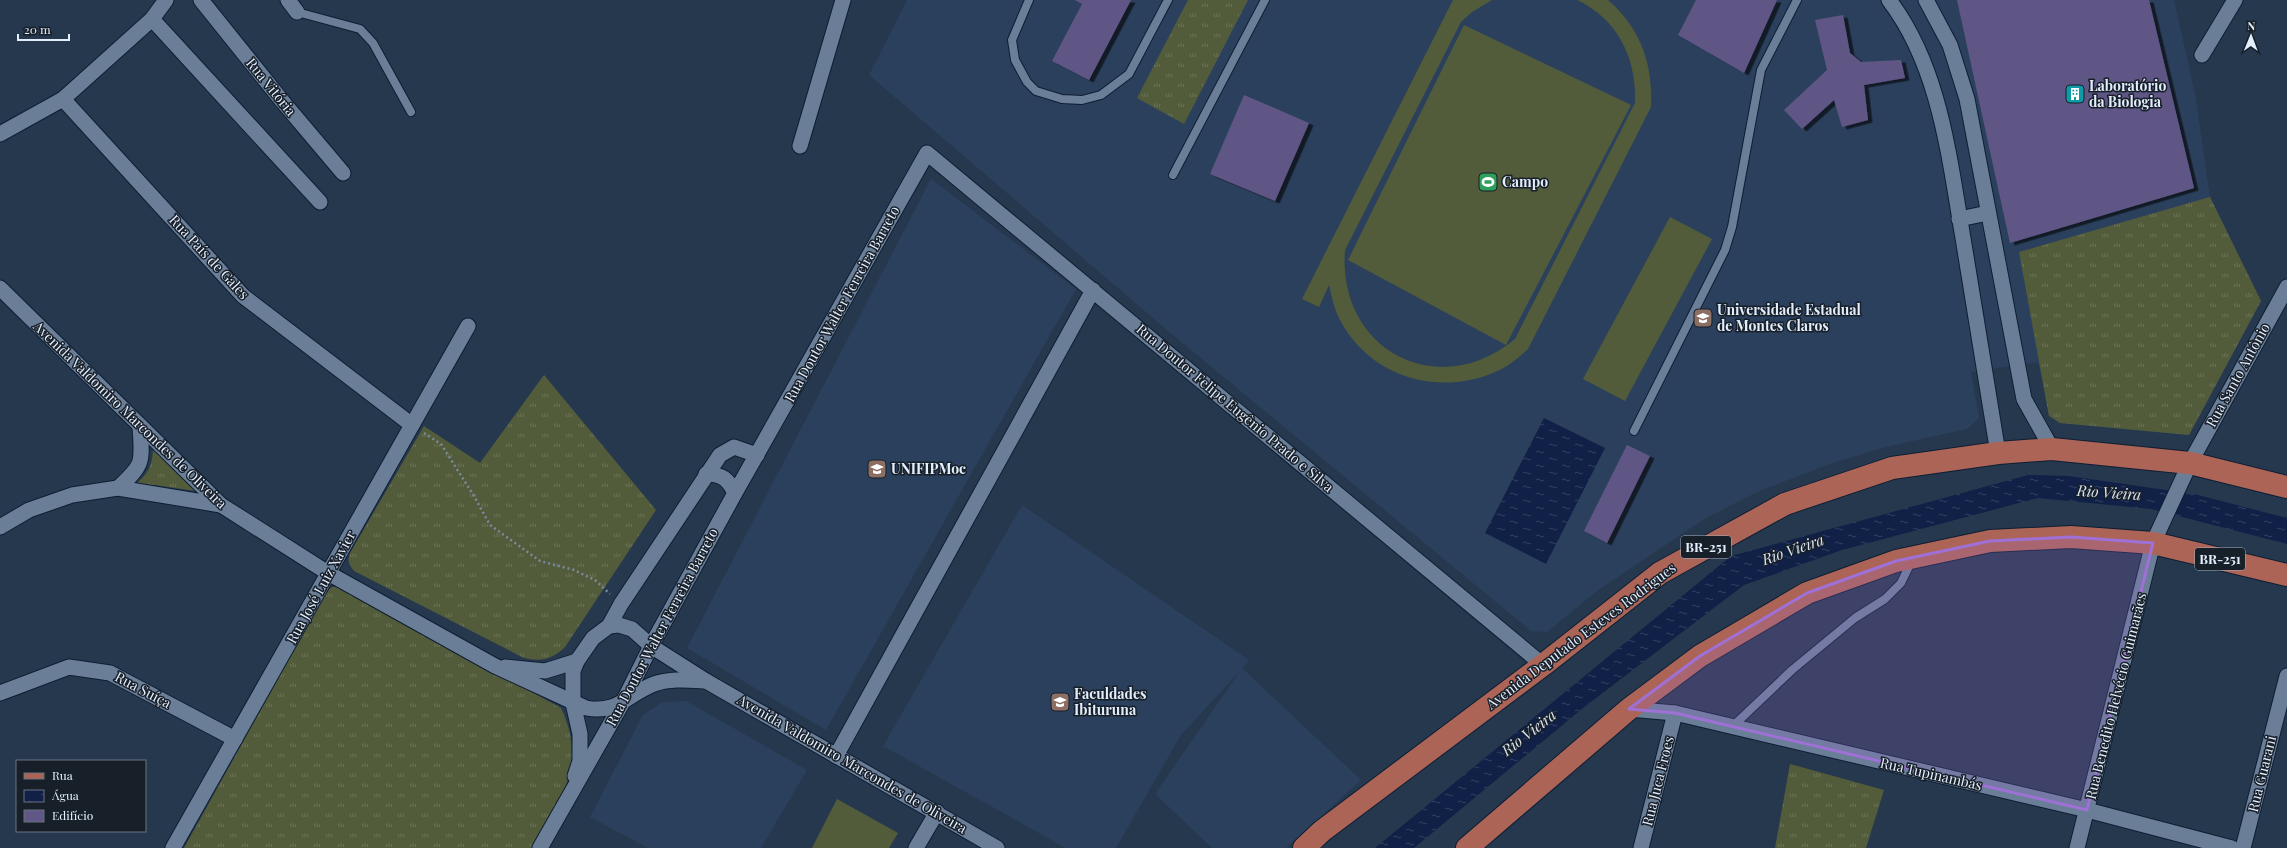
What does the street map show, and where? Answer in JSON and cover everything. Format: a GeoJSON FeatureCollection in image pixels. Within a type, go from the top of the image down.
{"type":"FeatureCollection","features":[{"type":"Feature","properties":{"kind":"main road","name":"Avenida Deputado Esteves Rodrigues"},"geometry":{"type":"LineString","coordinates":[[1304,848],[1322,831],[1543,665],[1660,573],[1785,504],[1892,468],[1998,453],[2052,449],[2287,488]]}},
{"type":"Feature","properties":{"kind":"main road","name":"BR-251"},"geometry":{"type":"LineString","coordinates":[[1467,848],[1629,709],[1700,656],[1807,593],[1896,561],[1990,541],[2071,537],[2153,543],[2287,575]]}},
{"type":"Feature","properties":{"kind":"street"},"geometry":{"type":"LineString","coordinates":[[0,134],[63,99],[152,19],[166,0]]}},
{"type":"Feature","properties":{"kind":"street","name":"Rua Vitória"},"geometry":{"type":"LineString","coordinates":[[201,0],[283,102],[343,173]]}},
{"type":"Feature","properties":{"kind":"street"},"geometry":{"type":"LineString","coordinates":[[800,146],[843,0]]}},
{"type":"Feature","properties":{"kind":"street"},"geometry":{"type":"LineString","coordinates":[[1888,0],[1899,14],[1924,64],[1941,119],[1998,453]]}},
{"type":"Feature","properties":{"kind":"street"},"geometry":{"type":"LineString","coordinates":[[1926,0],[1950,44],[1967,99],[2024,400],[2052,449]]}},
{"type":"Feature","properties":{"kind":"street"},"geometry":{"type":"LineString","coordinates":[[2202,55],[2235,0]]}},
{"type":"Feature","properties":{"kind":"street"},"geometry":{"type":"LineString","coordinates":[[152,19],[320,202]]}},
{"type":"Feature","properties":{"kind":"street","name":"Rua País de Gales"},"geometry":{"type":"LineString","coordinates":[[63,99],[243,296],[412,425]]}},
{"type":"Feature","properties":{"kind":"street","name":"Rua Doutor Felipe Eugênio Prado e Silva"},"geometry":{"type":"LineString","coordinates":[[927,153],[1543,665]]}},
{"type":"Feature","properties":{"kind":"street","name":"Rua Doutor Walter Ferreira Barreto"},"geometry":{"type":"LineString","coordinates":[[540,848],[624,700],[651,646],[735,492],[927,153]]}},
{"type":"Feature","properties":{"kind":"street"},"geometry":{"type":"LineString","coordinates":[[1959,219],[1988,213]]}},
{"type":"Feature","properties":{"kind":"street","name":"Rua Santo Antônio"},"geometry":{"type":"LineString","coordinates":[[2161,523],[2185,472],[2287,287]]}},
{"type":"Feature","properties":{"kind":"street","name":"Avenida Valdomiro Marcondes de Oliveira"},"geometry":{"type":"LineString","coordinates":[[0,288],[221,506],[328,573],[495,666],[573,703],[600,710],[614,707],[654,684],[680,680],[706,682]]}},
{"type":"Feature","properties":{"kind":"street"},"geometry":{"type":"LineString","coordinates":[[836,756],[1093,290]]}},
{"type":"Feature","properties":{"kind":"street","name":"Rua José Luiz Xavier"},"geometry":{"type":"LineString","coordinates":[[173,848],[468,326]]}},
{"type":"Feature","properties":{"kind":"street"},"geometry":{"type":"LineString","coordinates":[[118,488],[138,470],[142,457],[140,426]]}},
{"type":"Feature","properties":{"kind":"street","name":"Rua Doutor Walter Ferreira Barreto"},"geometry":{"type":"LineString","coordinates":[[568,800],[580,760],[580,734],[573,703],[572,685],[576,661],[593,638],[609,626],[621,604],[720,455],[734,447],[757,455]]}},
{"type":"Feature","properties":{"kind":"street"},"geometry":{"type":"LineString","coordinates":[[706,474],[722,476],[729,481],[735,492]]}},
{"type":"Feature","properties":{"kind":"street"},"geometry":{"type":"LineString","coordinates":[[0,527],[29,510],[72,495],[118,488],[221,506]]}},
{"type":"Feature","properties":{"kind":"street","name":"Rua Benedito Helvécio Guimarães"},"geometry":{"type":"LineString","coordinates":[[2077,848],[2153,543],[2161,523]]}},
{"type":"Feature","properties":{"kind":"street"},"geometry":{"type":"LineString","coordinates":[[609,626],[619,625],[632,629],[651,646]]}},
{"type":"Feature","properties":{"kind":"street","name":"Avenida Valdomiro Marcondes de Oliveira"},"geometry":{"type":"LineString","coordinates":[[651,646],[706,682],[937,812],[997,848]]}},
{"type":"Feature","properties":{"kind":"street","name":"Avenida Valdomiro Marcondes de Oliveira"},"geometry":{"type":"LineString","coordinates":[[495,666],[545,671],[576,661]]}},
{"type":"Feature","properties":{"kind":"street","name":"Rua Suíça"},"geometry":{"type":"LineString","coordinates":[[0,693],[69,667],[110,673],[235,739]]}},
{"type":"Feature","properties":{"kind":"street","name":"Rua Guarani"},"geometry":{"type":"LineString","coordinates":[[2243,848],[2287,676]]}},
{"type":"Feature","properties":{"kind":"street","name":"Rua Tupinambás"},"geometry":{"type":"LineString","coordinates":[[1629,709],[1675,713],[2087,810],[2232,848]]}},
{"type":"Feature","properties":{"kind":"street","name":"Rua Juca Froes"},"geometry":{"type":"LineString","coordinates":[[1641,848],[1675,713]]}},
{"type":"Feature","properties":{"kind":"street"},"geometry":{"type":"LineString","coordinates":[[916,848],[937,812]]}},
{"type":"Feature","properties":{"kind":"lane"},"geometry":{"type":"LineString","coordinates":[[1029,0],[1012,40],[1015,60],[1027,82],[1036,91],[1062,99],[1082,100],[1101,95],[1129,74],[1168,0]]}},
{"type":"Feature","properties":{"kind":"lane"},"geometry":{"type":"LineString","coordinates":[[1173,175],[1265,0]]}},
{"type":"Feature","properties":{"kind":"lane"},"geometry":{"type":"LineString","coordinates":[[1634,431],[1725,250],[1732,227],[1761,70],[1797,0]]}},
{"type":"Feature","properties":{"kind":"lane"},"geometry":{"type":"LineString","coordinates":[[292,6],[360,29],[373,43],[411,112]]}},
{"type":"Feature","properties":{"kind":"lane"},"geometry":{"type":"LineString","coordinates":[[1732,727],[1745,712],[1855,618],[1885,599],[1901,583],[1913,558]]}},
{"type":"Feature","properties":{"kind":"path"},"geometry":{"type":"LineString","coordinates":[[412,425],[440,444],[474,496],[490,525],[540,560],[574,570],[595,580],[621,604]]}},
{"type":"Feature","properties":{"kind":"highlighted area"},"geometry":{"type":"Polygon","coordinates":[[[2071,537],[2153,543],[2087,810],[1675,713],[1629,709],[1700,656],[1807,593],[1896,561],[1990,541],[2071,537]]]}},
{"type":"Feature","properties":{"kind":"shaded area","name":"Universidade Estadual de Montes Claros"},"geometry":{"type":"Polygon","coordinates":[[[907,0],[2174,0],[2195,94],[2210,197],[2261,301],[2189,435],[2060,423],[2049,416],[2038,362],[1971,372],[1979,418],[1967,429],[1886,447],[1829,464],[1755,493],[1704,519],[1597,591],[1547,632],[1531,631],[1174,336],[869,75],[907,0]]]}},
{"type":"Feature","properties":{"kind":"shaded area","name":"UNIFIPMoc"},"geometry":{"type":"Polygon","coordinates":[[[931,179],[1076,289],[826,730],[687,648],[931,179]]]}},
{"type":"Feature","properties":{"kind":"shaded area","name":"Faculdades Ibituruna"},"geometry":{"type":"Polygon","coordinates":[[[1022,505],[1249,660],[1242,668],[1361,780],[1286,848],[1212,848],[1155,794],[1240,671],[1181,735],[1116,848],[1066,848],[883,746],[1022,505]]]}},
{"type":"Feature","properties":{"kind":"shaded area"},"geometry":{"type":"Polygon","coordinates":[[[686,701],[807,770],[761,848],[648,848],[590,817],[643,715],[662,702],[686,701]]]}},
{"type":"Feature","properties":{"kind":"green space"},"geometry":{"type":"Polygon","coordinates":[[[1188,0],[1248,0],[1184,124],[1137,98],[1188,0]]]}},
{"type":"Feature","properties":{"kind":"green space"},"geometry":{"type":"Polygon","coordinates":[[[1453,0],[1492,0],[1472,12],[1461,22],[1345,250],[1347,285],[1357,315],[1375,339],[1398,356],[1425,365],[1455,366],[1485,358],[1515,339],[1635,103],[1633,71],[1622,42],[1614,29],[1604,18],[1577,0],[1608,0],[1629,23],[1643,48],[1647,62],[1650,76],[1651,107],[1528,349],[1513,362],[1495,372],[1473,379],[1451,382],[1429,382],[1407,377],[1387,368],[1369,356],[1353,340],[1340,320],[1329,285],[1319,307],[1302,299],[1453,0]]]}},
{"type":"Feature","properties":{"kind":"green space","name":"Campo"},"geometry":{"type":"Polygon","coordinates":[[[1464,25],[1631,105],[1506,345],[1348,260],[1464,25]]]}},
{"type":"Feature","properties":{"kind":"green space"},"geometry":{"type":"Polygon","coordinates":[[[2210,197],[2261,301],[2189,435],[2060,423],[2049,416],[2019,252],[2210,197]]]}},
{"type":"Feature","properties":{"kind":"green space"},"geometry":{"type":"Polygon","coordinates":[[[1670,217],[1712,239],[1625,401],[1583,379],[1670,217]]]}},
{"type":"Feature","properties":{"kind":"green space"},"geometry":{"type":"Polygon","coordinates":[[[544,375],[656,510],[565,647],[551,657],[534,660],[522,657],[356,572],[350,566],[349,558],[350,553],[424,426],[480,463],[544,375]]]}},
{"type":"Feature","properties":{"kind":"green space"},"geometry":{"type":"Polygon","coordinates":[[[153,447],[196,491],[154,485],[133,486],[146,474],[149,469],[153,447]]]}},
{"type":"Feature","properties":{"kind":"green space"},"geometry":{"type":"Polygon","coordinates":[[[332,587],[339,587],[561,708],[569,728],[572,747],[571,765],[561,798],[533,848],[184,848],[326,592],[332,587]]]}},
{"type":"Feature","properties":{"kind":"green space"},"geometry":{"type":"Polygon","coordinates":[[[1790,764],[1884,790],[1866,848],[1775,848],[1790,764]]]}},
{"type":"Feature","properties":{"kind":"green space"},"geometry":{"type":"Polygon","coordinates":[[[837,799],[898,833],[889,848],[812,848],[837,799]]]}},
{"type":"Feature","properties":{"kind":"water"},"geometry":{"type":"Polygon","coordinates":[[[1544,418],[1605,448],[1546,564],[1485,533],[1544,418]]]}},
{"type":"Feature","properties":{"kind":"water","name":"Rio Vieira"},"geometry":{"type":"Polygon","coordinates":[[[2028,475],[2069,476],[2194,494],[2287,518],[2287,544],[2151,509],[2038,498],[1842,550],[1744,585],[1583,708],[1414,848],[1375,848],[1731,556],[2028,475]]]}},
{"type":"Feature","properties":{"kind":"building"},"geometry":{"type":"Polygon","coordinates":[[[1075,0],[1131,0],[1089,80],[1052,61],[1082,4],[1075,0]]]}},
{"type":"Feature","properties":{"kind":"building"},"geometry":{"type":"Polygon","coordinates":[[[1696,0],[1777,0],[1744,73],[1678,35],[1696,0]]]}},
{"type":"Feature","properties":{"kind":"building","name":"Laboratório da Biologia"},"geometry":{"type":"Polygon","coordinates":[[[1957,0],[2149,0],[2194,188],[2010,243],[1957,0]]]}},
{"type":"Feature","properties":{"kind":"building"},"geometry":{"type":"Polygon","coordinates":[[[1843,15],[1850,53],[1861,62],[1901,60],[1905,78],[1864,85],[1868,120],[1842,127],[1834,100],[1802,129],[1784,110],[1827,70],[1815,20],[1843,15]]]}},
{"type":"Feature","properties":{"kind":"building"},"geometry":{"type":"Polygon","coordinates":[[[1244,95],[1309,123],[1275,201],[1210,174],[1244,95]]]}},
{"type":"Feature","properties":{"kind":"building"},"geometry":{"type":"Polygon","coordinates":[[[1627,445],[1650,456],[1607,543],[1584,531],[1627,445]]]}},
{"type":"Feature","properties":{"kind":"place","name":"Laboratório da Biologia"},"geometry":{"type":"Point","coordinates":[2075,94]}},
{"type":"Feature","properties":{"kind":"place","name":"Campo"},"geometry":{"type":"Point","coordinates":[1488,182]}},
{"type":"Feature","properties":{"kind":"place","name":"Universidade Estadual de Montes Claros"},"geometry":{"type":"Point","coordinates":[1703,318]}},
{"type":"Feature","properties":{"kind":"place","name":"UNIFIPMoc"},"geometry":{"type":"Point","coordinates":[877,469]}},
{"type":"Feature","properties":{"kind":"place","name":"Faculdades Ibituruna"},"geometry":{"type":"Point","coordinates":[1060,702]}}]}
